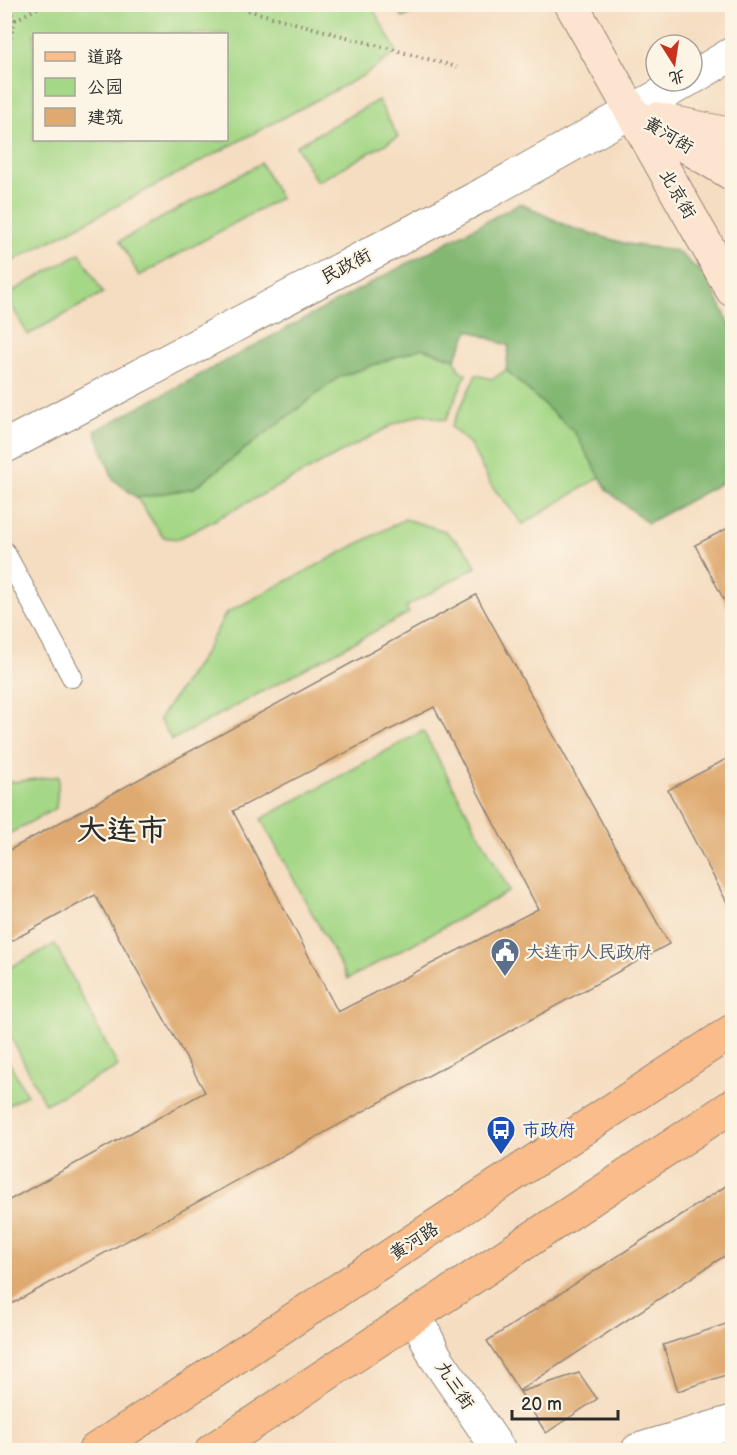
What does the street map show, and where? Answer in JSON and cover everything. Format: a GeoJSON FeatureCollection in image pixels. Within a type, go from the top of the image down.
{"type":"FeatureCollection","features":[{"type":"Feature","properties":{"kind":"main road","name":"黄河路"},"geometry":{"type":"LineString","coordinates":[[96,1450],[732,1031]]}},
{"type":"Feature","properties":{"kind":"main road"},"geometry":{"type":"LineString","coordinates":[[212,1450],[732,1106]]}},
{"type":"Feature","properties":{"kind":"street","name":"北京街"},"geometry":{"type":"LineString","coordinates":[[571,4],[732,290]]}},
{"type":"Feature","properties":{"kind":"street"},"geometry":{"type":"LineString","coordinates":[[704,71],[732,54]]}},
{"type":"Feature","properties":{"kind":"street","name":"民政街"},"geometry":{"type":"LineString","coordinates":[[4,447],[484,194],[666,93]]}},
{"type":"Feature","properties":{"kind":"street","name":"黄河街"},"geometry":{"type":"LineString","coordinates":[[632,113],[732,135]]}},
{"type":"Feature","properties":{"kind":"street","name":"黄河街"},"geometry":{"type":"LineString","coordinates":[[632,113],[732,174]]}},
{"type":"Feature","properties":{"kind":"street","name":"九三街"},"geometry":{"type":"LineString","coordinates":[[416,1316],[435,1356],[499,1450]]}},
{"type":"Feature","properties":{"kind":"street"},"geometry":{"type":"LineString","coordinates":[[638,1450],[732,1422]]}},
{"type":"Feature","properties":{"kind":"lane"},"geometry":{"type":"LineString","coordinates":[[4,551],[72,677]]}},
{"type":"Feature","properties":{"kind":"path"},"geometry":{"type":"LineString","coordinates":[[4,61],[15,20],[6,4]]}},
{"type":"Feature","properties":{"kind":"path"},"geometry":{"type":"LineString","coordinates":[[15,20],[45,4]]}},
{"type":"Feature","properties":{"kind":"path"},"geometry":{"type":"LineString","coordinates":[[225,4],[458,67]]}},
{"type":"Feature","properties":{"kind":"green space"},"geometry":{"type":"Polygon","coordinates":[[[5,4],[371,5],[397,52],[364,75],[5,265],[5,4]]]}},
{"type":"Feature","properties":{"kind":"green space"},"geometry":{"type":"Polygon","coordinates":[[[395,5],[426,5],[403,18],[395,5]]]}},
{"type":"Feature","properties":{"kind":"green space"},"geometry":{"type":"Polygon","coordinates":[[[378,100],[398,137],[317,182],[296,146],[378,100]]]}},
{"type":"Feature","properties":{"kind":"green space"},"geometry":{"type":"Polygon","coordinates":[[[261,163],[280,198],[139,276],[120,241],[261,163]]]}},
{"type":"Feature","properties":{"kind":"green space"},"geometry":{"type":"Polygon","coordinates":[[[520,203],[569,227],[627,244],[677,251],[707,278],[732,329],[732,477],[648,523],[608,491],[575,433],[506,370],[509,346],[469,330],[455,359],[422,348],[339,377],[194,488],[137,498],[113,479],[95,431],[520,203]]]}},
{"type":"Feature","properties":{"kind":"green space"},"geometry":{"type":"Polygon","coordinates":[[[80,253],[103,293],[28,335],[6,295],[80,253]]]}},
{"type":"Feature","properties":{"kind":"green space"},"geometry":{"type":"Polygon","coordinates":[[[422,348],[455,359],[459,370],[466,374],[446,420],[422,414],[396,423],[177,539],[163,537],[137,498],[194,488],[339,377],[422,348]]]}},
{"type":"Feature","properties":{"kind":"green space"},"geometry":{"type":"Polygon","coordinates":[[[506,370],[575,433],[600,477],[523,524],[491,485],[470,444],[451,427],[476,375],[493,379],[506,370]]]}},
{"type":"Feature","properties":{"kind":"green space"},"geometry":{"type":"Polygon","coordinates":[[[405,519],[445,531],[470,554],[476,567],[406,607],[409,613],[172,740],[159,719],[204,654],[226,613],[405,519]]]}},
{"type":"Feature","properties":{"kind":"green space"},"geometry":{"type":"Polygon","coordinates":[[[423,731],[510,891],[348,979],[261,819],[423,731]]]}},
{"type":"Feature","properties":{"kind":"green space"},"geometry":{"type":"Polygon","coordinates":[[[59,776],[56,808],[5,836],[5,781],[59,776]]]}},
{"type":"Feature","properties":{"kind":"green space"},"geometry":{"type":"Polygon","coordinates":[[[55,944],[118,1067],[45,1104],[5,1025],[5,970],[55,944]]]}},
{"type":"Feature","properties":{"kind":"green space"},"geometry":{"type":"Polygon","coordinates":[[[4,1053],[27,1095],[5,1107],[4,1107],[4,1053]]]}},
{"type":"Feature","properties":{"kind":"building"},"geometry":{"type":"Polygon","coordinates":[[[732,526],[732,615],[695,545],[732,526]]]}},
{"type":"Feature","properties":{"kind":"building","name":"大连市人民政府"},"geometry":{"type":"Polygon","coordinates":[[[476,595],[669,944],[4,1308],[4,1203],[205,1092],[95,895],[4,945],[4,853],[476,595]],[[434,707],[233,811],[338,1012],[538,909],[434,707]]]}},
{"type":"Feature","properties":{"kind":"building"},"geometry":{"type":"Polygon","coordinates":[[[732,756],[732,912],[668,790],[732,756]]]}},
{"type":"Feature","properties":{"kind":"building"},"geometry":{"type":"Polygon","coordinates":[[[732,1182],[732,1251],[519,1391],[487,1341],[732,1182]]]}},
{"type":"Feature","properties":{"kind":"building"},"geometry":{"type":"Polygon","coordinates":[[[732,1322],[732,1373],[678,1391],[663,1345],[732,1322]]]}},
{"type":"Feature","properties":{"kind":"building"},"geometry":{"type":"Polygon","coordinates":[[[579,1373],[597,1399],[546,1433],[520,1392],[579,1373]]]}},
{"type":"Feature","properties":{"kind":"place","name":"大连市人民政府"},"geometry":{"type":"Point","coordinates":[505,978]}},
{"type":"Feature","properties":{"kind":"place","name":"市政府"},"geometry":{"type":"Point","coordinates":[501,1156]}},
{"type":"Feature","properties":{"kind":"district","name":"大连市"},"geometry":{"type":"Point","coordinates":[122,830]}}]}
